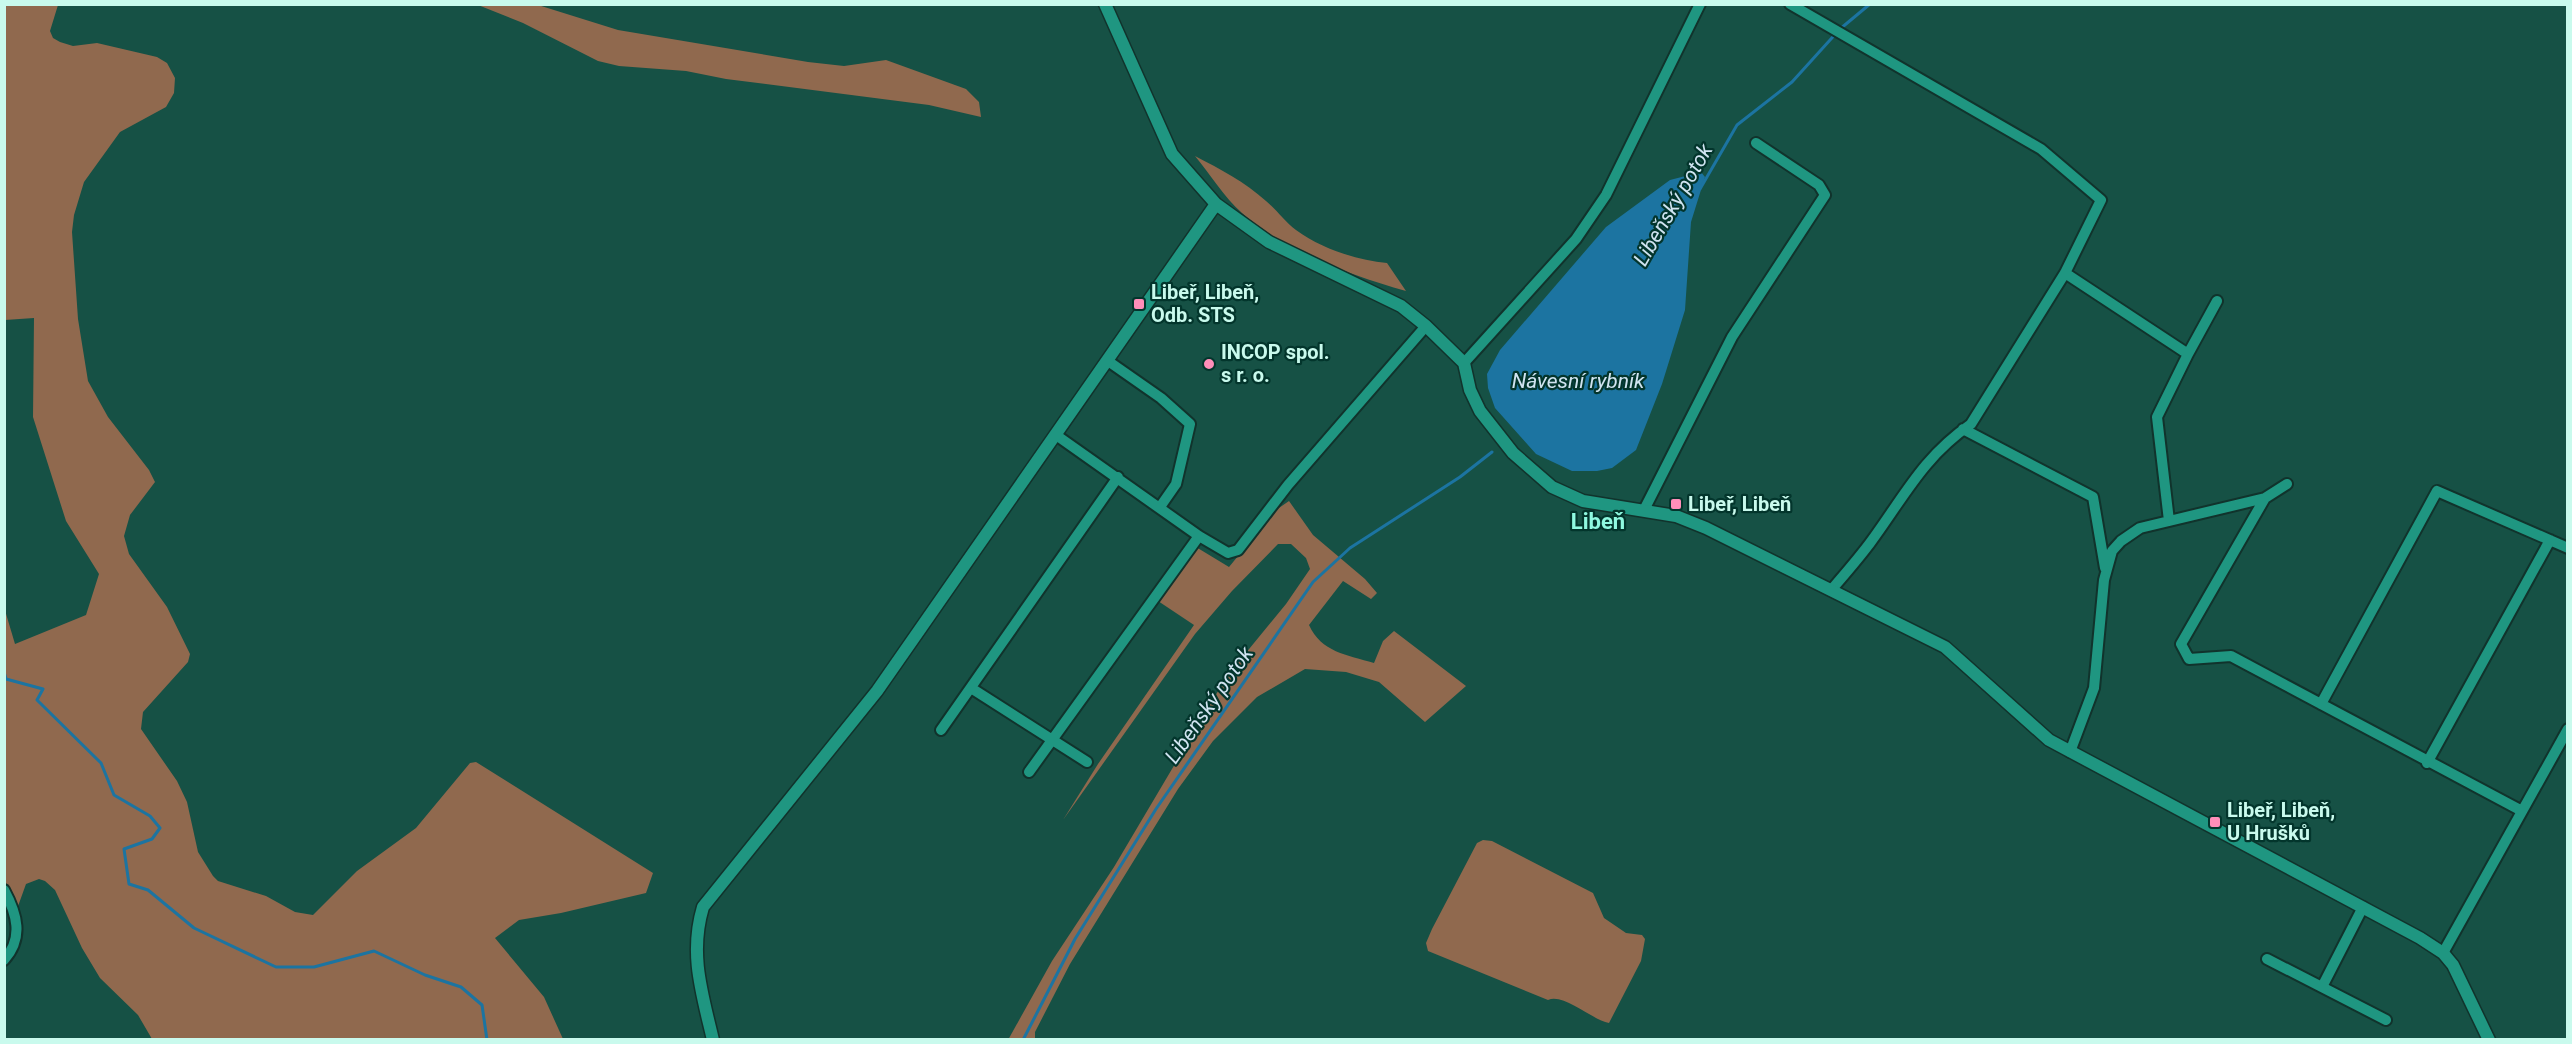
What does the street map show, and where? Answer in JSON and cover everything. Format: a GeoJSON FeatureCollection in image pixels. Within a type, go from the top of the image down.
{"type":"FeatureCollection","features":[{"type":"Feature","properties":{"kind":"street"},"geometry":{"type":"LineString","coordinates":[[1105,4],[1172,154],[1216,204],[1269,242],[1401,306],[1426,326],[1464,363],[1470,390],[1480,411],[1513,453],[1552,487],[1583,501],[1676,516],[1706,528],[1945,647],[1982,678],[2031,727],[2070,752],[2363,907],[2443,953],[2453,965],[2489,1040]]}},
{"type":"Feature","properties":{"kind":"street"},"geometry":{"type":"LineString","coordinates":[[1464,363],[1576,239],[1606,195],[1700,4]]}},
{"type":"Feature","properties":{"kind":"street"},"geometry":{"type":"LineString","coordinates":[[1790,4],[2041,149],[2101,200],[2065,273],[1971,424],[1920,469],[1870,543],[1832,590]]}},
{"type":"Feature","properties":{"kind":"street"},"geometry":{"type":"LineString","coordinates":[[1644,510],[1732,336],[1825,195],[1819,185],[1756,142]]}},
{"type":"Feature","properties":{"kind":"street"},"geometry":{"type":"LineString","coordinates":[[713,1040],[696,960],[696,932],[703,907],[877,691],[1216,204]]}},
{"type":"Feature","properties":{"kind":"street"},"geometry":{"type":"LineString","coordinates":[[2065,273],[2188,354]]}},
{"type":"Feature","properties":{"kind":"street"},"geometry":{"type":"LineString","coordinates":[[2169,521],[2157,417],[2217,301]]}},
{"type":"Feature","properties":{"kind":"street"},"geometry":{"type":"LineString","coordinates":[[1056,435],[1199,536],[1228,553],[1238,550],[1288,485],[1426,326]]}},
{"type":"Feature","properties":{"kind":"street"},"geometry":{"type":"LineString","coordinates":[[1108,361],[1161,398],[1190,424],[1176,484],[1160,507]]}},
{"type":"Feature","properties":{"kind":"street"},"geometry":{"type":"LineString","coordinates":[[1964,429],[2093,497],[2106,572]]}},
{"type":"Feature","properties":{"kind":"street"},"geometry":{"type":"LineString","coordinates":[[941,730],[1118,477]]}},
{"type":"Feature","properties":{"kind":"street"},"geometry":{"type":"LineString","coordinates":[[2070,752],[2094,688],[2106,572],[2112,551],[2121,541],[2140,528],[2265,498],[2287,484]]}},
{"type":"Feature","properties":{"kind":"street"},"geometry":{"type":"LineString","coordinates":[[2321,704],[2437,490],[2568,548]]}},
{"type":"Feature","properties":{"kind":"street"},"geometry":{"type":"LineString","coordinates":[[2265,498],[2181,644],[2189,659],[2231,656],[2522,812]]}},
{"type":"Feature","properties":{"kind":"street"},"geometry":{"type":"LineString","coordinates":[[1029,772],[1199,536]]}},
{"type":"Feature","properties":{"kind":"street"},"geometry":{"type":"LineString","coordinates":[[2427,763],[2550,540]]}},
{"type":"Feature","properties":{"kind":"street"},"geometry":{"type":"LineString","coordinates":[[971,688],[1087,762]]}},
{"type":"Feature","properties":{"kind":"street"},"geometry":{"type":"LineString","coordinates":[[2443,953],[2568,729]]}},
{"type":"Feature","properties":{"kind":"street"},"geometry":{"type":"LineString","coordinates":[[4,890],[14,908],[18,926],[16,941],[4,960]]}},
{"type":"Feature","properties":{"kind":"street"},"geometry":{"type":"LineString","coordinates":[[2322,987],[2363,907]]}},
{"type":"Feature","properties":{"kind":"street"},"geometry":{"type":"LineString","coordinates":[[2267,959],[2386,1020]]}},
{"type":"Feature","properties":{"kind":"shaded area"},"geometry":{"type":"Polygon","coordinates":[[[5,5],[58,5],[50,31],[53,38],[73,46],[97,43],[157,57],[167,63],[175,78],[174,93],[166,107],[120,132],[84,182],[74,215],[72,232],[78,319],[88,381],[108,417],[149,470],[155,482],[130,515],[124,536],[129,554],[167,607],[190,654],[188,662],[143,712],[141,729],[177,781],[187,802],[198,852],[218,881],[266,896],[295,912],[313,915],[357,871],[416,828],[470,763],[476,762],[653,873],[646,893],[561,913],[519,920],[495,938],[544,997],[563,1039],[152,1039],[138,1015],[100,978],[82,948],[55,890],[39,879],[26,884],[17,909],[5,903],[4,607],[15,644],[86,615],[99,574],[66,521],[33,417],[34,318],[5,320],[5,5]]]}},
{"type":"Feature","properties":{"kind":"shaded area"},"geometry":{"type":"Polygon","coordinates":[[[478,5],[538,5],[618,30],[808,62],[844,66],[886,60],[966,89],[979,102],[981,117],[929,105],[726,79],[686,71],[619,66],[598,61],[523,23],[478,5]]]}},
{"type":"Feature","properties":{"kind":"shaded area"},"geometry":{"type":"Polygon","coordinates":[[[1195,156],[1250,188],[1306,237],[1340,252],[1387,263],[1406,291],[1363,278],[1320,261],[1298,251],[1259,227],[1235,207],[1195,156]]]}},
{"type":"Feature","properties":{"kind":"shaded area"},"geometry":{"type":"Polygon","coordinates":[[[1289,501],[1313,535],[1365,579],[1377,593],[1371,599],[1343,581],[1309,625],[1320,641],[1345,655],[1374,663],[1383,641],[1394,631],[1466,686],[1425,722],[1379,682],[1346,672],[1305,669],[1257,697],[1213,741],[1178,789],[1070,964],[1035,1032],[1035,1039],[1008,1040],[1052,961],[1114,867],[1227,676],[1286,604],[1310,569],[1306,558],[1291,544],[1278,544],[1232,591],[1195,634],[1063,820],[1098,764],[1194,625],[1158,601],[1196,547],[1229,567],[1276,510],[1289,501]]]}},
{"type":"Feature","properties":{"kind":"shaded area"},"geometry":{"type":"Polygon","coordinates":[[[1483,840],[1492,841],[1593,893],[1604,918],[1626,933],[1642,935],[1645,939],[1641,961],[1609,1023],[1570,1003],[1555,999],[1548,1000],[1428,951],[1426,943],[1432,929],[1477,843],[1483,840]]]}},
{"type":"Feature","properties":{"kind":"water","name":"Návesní rybník"},"geometry":{"type":"Polygon","coordinates":[[[1701,172],[1705,177],[1691,222],[1685,310],[1662,384],[1636,450],[1612,468],[1597,471],[1572,471],[1536,454],[1495,408],[1488,388],[1487,374],[1500,350],[1606,227],[1670,180],[1701,172]]]}},
{"type":"Feature","properties":{"kind":"waterway","name":"Libeňský potok"},"geometry":{"type":"LineString","coordinates":[[1700,189],[1737,125],[1792,82],[1840,29],[1870,4]]}},
{"type":"Feature","properties":{"kind":"waterway","name":"Libeňský potok"},"geometry":{"type":"LineString","coordinates":[[1023,1040],[1075,939],[1156,809],[1313,582],[1350,548],[1460,477],[1492,452]]}},
{"type":"Feature","properties":{"kind":"waterway","name":"Libeňský potok"},"geometry":{"type":"LineString","coordinates":[[4,672],[6,679],[43,689],[37,700],[101,763],[114,795],[150,816],[160,828],[152,839],[124,849],[129,884],[148,890],[194,928],[276,967],[314,967],[374,951],[425,975],[461,987],[482,1005],[487,1040]]}},
{"type":"Feature","properties":{"kind":"place","name":"Libeř, Libeň, Odb. STS"},"geometry":{"type":"Point","coordinates":[1139,304]}},
{"type":"Feature","properties":{"kind":"place","name":"INCOP spol. s r. o."},"geometry":{"type":"Point","coordinates":[1209,364]}},
{"type":"Feature","properties":{"kind":"place","name":"Libeř, Libeň"},"geometry":{"type":"Point","coordinates":[1676,504]}},
{"type":"Feature","properties":{"kind":"place","name":"Libeř, Libeň, U Hrušků"},"geometry":{"type":"Point","coordinates":[2215,822]}},
{"type":"Feature","properties":{"kind":"district","name":"Libeň"},"geometry":{"type":"Point","coordinates":[1598,521]}}]}
